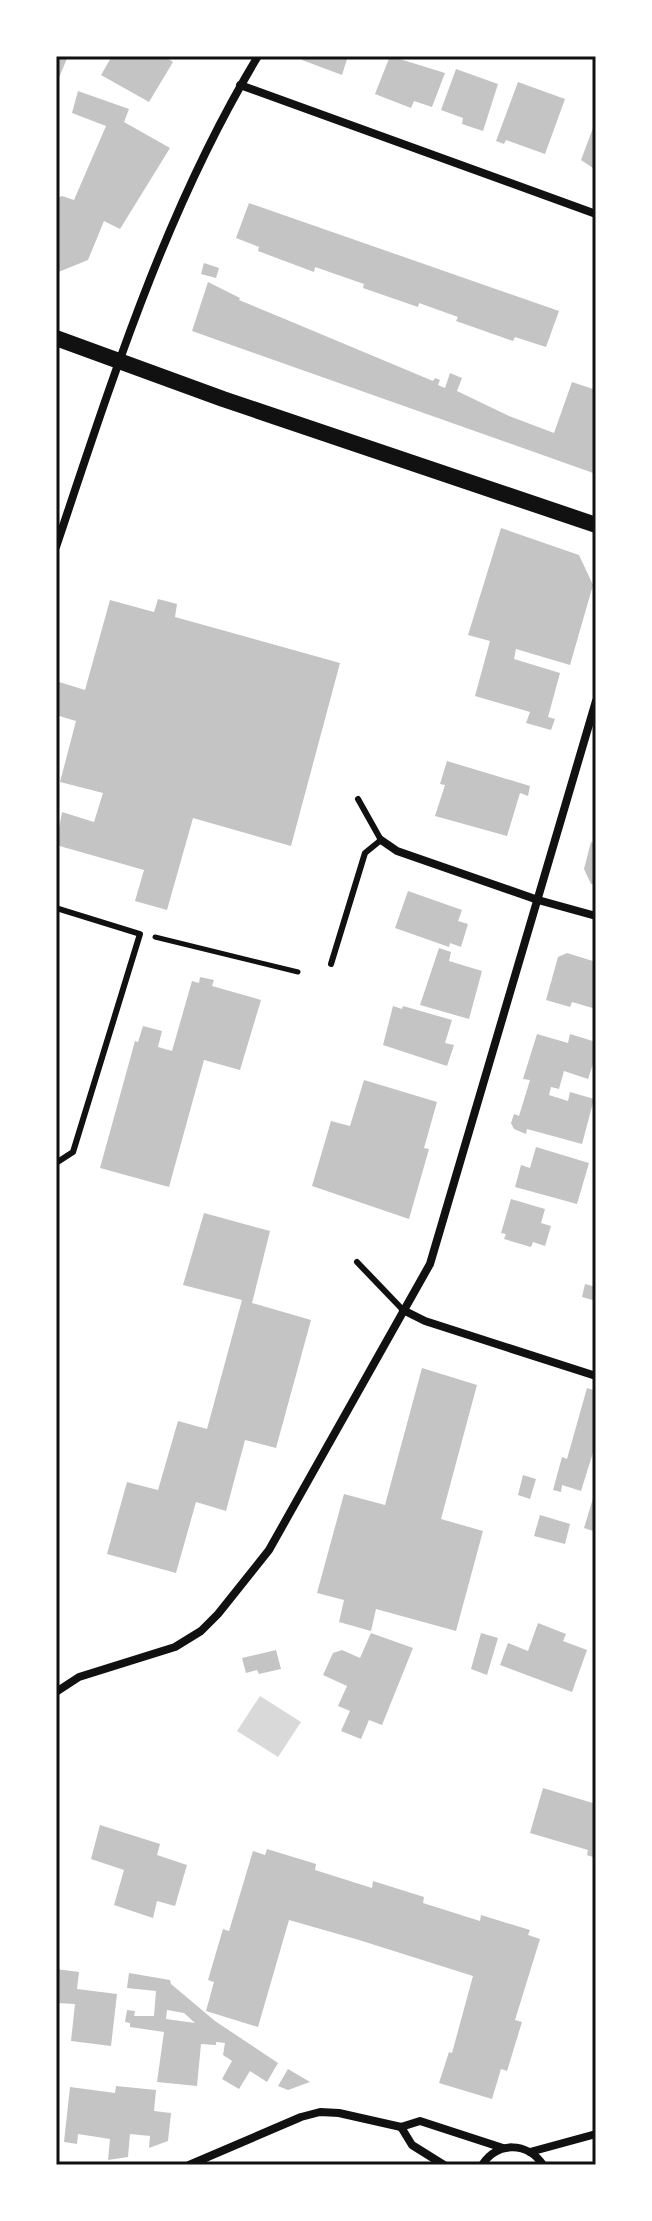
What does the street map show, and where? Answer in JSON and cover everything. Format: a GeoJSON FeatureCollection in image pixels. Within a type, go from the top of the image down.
{"type":"FeatureCollection","features":[{"type":"Feature","properties":{"kind":"main road"},"geometry":{"type":"LineString","coordinates":[[56,338],[223,399],[596,525]]}},
{"type":"Feature","properties":{"kind":"street"},"geometry":{"type":"LineString","coordinates":[[56,547],[119,361],[166,239],[240,85],[258,56]]}},
{"type":"Feature","properties":{"kind":"street"},"geometry":{"type":"LineString","coordinates":[[240,85],[596,214]]}},
{"type":"Feature","properties":{"kind":"street"},"geometry":{"type":"LineString","coordinates":[[56,1692],[79,1677],[175,1647],[201,1631],[218,1614],[269,1550],[430,1264],[596,701]]}},
{"type":"Feature","properties":{"kind":"street"},"geometry":{"type":"LineString","coordinates":[[381,840],[397,851],[538,900],[596,916]]}},
{"type":"Feature","properties":{"kind":"street"},"geometry":{"type":"LineString","coordinates":[[403,1310],[425,1321],[596,1376]]}},
{"type":"Feature","properties":{"kind":"street"},"geometry":{"type":"LineString","coordinates":[[189,2165],[301,2117],[320,2112],[339,2113],[401,2127],[420,2121],[503,2148]]}},
{"type":"Feature","properties":{"kind":"street"},"geometry":{"type":"LineString","coordinates":[[401,2127],[412,2145],[444,2165]]}},
{"type":"Feature","properties":{"kind":"street"},"geometry":{"type":"LineString","coordinates":[[530,2152],[596,2134]]}},
{"type":"Feature","properties":{"kind":"street"},"geometry":{"type":"LineString","coordinates":[[482,2165],[494,2152],[512,2147],[530,2152],[543,2165]]}},
{"type":"Feature","properties":{"kind":"lane"},"geometry":{"type":"LineString","coordinates":[[331,964],[365,853],[381,840],[358,799]]}},
{"type":"Feature","properties":{"kind":"lane"},"geometry":{"type":"LineString","coordinates":[[56,908],[140,934],[73,1152],[56,1163]]}},
{"type":"Feature","properties":{"kind":"lane"},"geometry":{"type":"LineString","coordinates":[[357,1262],[403,1310]]}},
{"type":"Feature","properties":{"kind":"path"},"geometry":{"type":"LineString","coordinates":[[140,934],[298,972]]}},
{"type":"Feature","properties":{"kind":"shaded area"},"geometry":{"type":"Polygon","coordinates":[[[260,1696],[301,1722],[278,1757],[237,1731],[260,1696]]]}},
{"type":"Feature","properties":{"kind":"building"},"geometry":{"type":"Polygon","coordinates":[[[56,56],[68,56],[56,85],[56,56]]]}},
{"type":"Feature","properties":{"kind":"building"},"geometry":{"type":"Polygon","coordinates":[[[112,56],[164,56],[173,62],[149,102],[101,75],[112,56]]]}},
{"type":"Feature","properties":{"kind":"building"},"geometry":{"type":"Polygon","coordinates":[[[303,56],[348,56],[342,75],[302,60],[303,56]]]}},
{"type":"Feature","properties":{"kind":"building"},"geometry":{"type":"Polygon","coordinates":[[[390,56],[445,73],[432,107],[414,101],[411,108],[375,94],[390,56]]]}},
{"type":"Feature","properties":{"kind":"building"},"geometry":{"type":"Polygon","coordinates":[[[456,69],[498,84],[483,131],[462,124],[463,118],[441,110],[456,69]]]}},
{"type":"Feature","properties":{"kind":"building"},"geometry":{"type":"Polygon","coordinates":[[[518,82],[565,99],[545,154],[506,140],[504,144],[496,141],[518,82]]]}},
{"type":"Feature","properties":{"kind":"building"},"geometry":{"type":"Polygon","coordinates":[[[78,91],[129,109],[124,122],[170,148],[120,229],[104,221],[88,260],[56,273],[56,198],[62,196],[74,200],[106,126],[72,113],[78,91]]]}},
{"type":"Feature","properties":{"kind":"building"},"geometry":{"type":"Polygon","coordinates":[[[596,120],[596,170],[581,160],[596,120]]]}},
{"type":"Feature","properties":{"kind":"building"},"geometry":{"type":"Polygon","coordinates":[[[249,203],[559,311],[546,347],[515,337],[513,341],[456,321],[458,317],[419,303],[418,307],[363,288],[364,284],[315,267],[314,272],[258,251],[259,247],[236,238],[249,203]]]}},
{"type":"Feature","properties":{"kind":"building"},"geometry":{"type":"Polygon","coordinates":[[[204,263],[219,268],[216,278],[201,274],[204,263]]]}},
{"type":"Feature","properties":{"kind":"building"},"geometry":{"type":"Polygon","coordinates":[[[208,282],[239,300],[433,381],[435,378],[440,380],[438,385],[445,388],[450,373],[462,378],[457,391],[554,433],[572,382],[596,390],[596,474],[192,331],[208,282]]]}},
{"type":"Feature","properties":{"kind":"building"},"geometry":{"type":"Polygon","coordinates":[[[501,528],[579,555],[593,585],[570,665],[516,649],[514,659],[560,673],[548,717],[555,719],[551,730],[526,723],[530,712],[475,696],[490,641],[468,635],[501,528]]]}},
{"type":"Feature","properties":{"kind":"building"},"geometry":{"type":"Polygon","coordinates":[[[158,599],[177,604],[175,617],[340,663],[291,846],[193,818],[167,910],[135,901],[144,870],[56,845],[62,812],[94,822],[103,793],[60,782],[76,721],[56,715],[56,681],[85,690],[110,600],[154,612],[158,599]]]}},
{"type":"Feature","properties":{"kind":"building"},"geometry":{"type":"Polygon","coordinates":[[[447,761],[530,786],[528,796],[520,793],[507,836],[435,816],[445,785],[440,784],[447,761]]]}},
{"type":"Feature","properties":{"kind":"building"},"geometry":{"type":"Polygon","coordinates":[[[591,842],[596,843],[596,885],[591,884],[584,869],[591,842]]]}},
{"type":"Feature","properties":{"kind":"building"},"geometry":{"type":"Polygon","coordinates":[[[408,891],[462,910],[458,921],[468,924],[461,947],[450,943],[449,947],[395,928],[408,891]]]}},
{"type":"Feature","properties":{"kind":"building"},"geometry":{"type":"Polygon","coordinates":[[[439,948],[451,952],[449,961],[482,971],[469,1019],[420,1005],[439,948]]]}},
{"type":"Feature","properties":{"kind":"building"},"geometry":{"type":"Polygon","coordinates":[[[567,953],[596,962],[596,1009],[572,1002],[570,1007],[546,1000],[558,957],[567,953]]]}},
{"type":"Feature","properties":{"kind":"building"},"geometry":{"type":"Polygon","coordinates":[[[200,977],[214,980],[212,986],[261,1000],[240,1070],[204,1060],[169,1187],[100,1168],[135,1041],[138,1042],[143,1026],[162,1031],[158,1047],[172,1051],[192,981],[199,983],[200,977]]]}},
{"type":"Feature","properties":{"kind":"building"},"geometry":{"type":"Polygon","coordinates":[[[393,1006],[452,1020],[445,1043],[454,1045],[447,1066],[383,1045],[393,1006]]]}},
{"type":"Feature","properties":{"kind":"building"},"geometry":{"type":"Polygon","coordinates":[[[537,1034],[568,1043],[570,1034],[596,1042],[596,1065],[593,1064],[588,1079],[564,1071],[559,1089],[551,1087],[549,1095],[568,1101],[570,1092],[594,1099],[582,1144],[527,1129],[526,1134],[514,1129],[511,1123],[514,1114],[519,1116],[530,1080],[523,1079],[537,1034]]]}},
{"type":"Feature","properties":{"kind":"building"},"geometry":{"type":"Polygon","coordinates":[[[364,1080],[437,1102],[424,1148],[429,1149],[409,1219],[312,1186],[331,1121],[350,1126],[364,1080]]]}},
{"type":"Feature","properties":{"kind":"building"},"geometry":{"type":"Polygon","coordinates":[[[536,1147],[589,1163],[577,1204],[515,1187],[521,1165],[530,1168],[536,1147]]]}},
{"type":"Feature","properties":{"kind":"building"},"geometry":{"type":"Polygon","coordinates":[[[511,1199],[545,1209],[541,1223],[551,1226],[545,1246],[533,1242],[531,1247],[504,1239],[506,1234],[501,1233],[511,1199]]]}},
{"type":"Feature","properties":{"kind":"building"},"geometry":{"type":"Polygon","coordinates":[[[204,1213],[270,1231],[252,1303],[311,1320],[276,1448],[245,1440],[226,1511],[196,1502],[176,1573],[107,1554],[127,1482],[158,1490],[178,1421],[207,1429],[242,1300],[183,1285],[204,1213]]]}},
{"type":"Feature","properties":{"kind":"building"},"geometry":{"type":"Polygon","coordinates":[[[585,1284],[596,1287],[596,1301],[582,1297],[585,1284]]]}},
{"type":"Feature","properties":{"kind":"building"},"geometry":{"type":"Polygon","coordinates":[[[422,1368],[477,1385],[441,1519],[483,1531],[456,1631],[376,1609],[371,1631],[339,1622],[344,1600],[317,1593],[344,1494],[385,1505],[422,1368]]]}},
{"type":"Feature","properties":{"kind":"building"},"geometry":{"type":"Polygon","coordinates":[[[587,1388],[596,1391],[596,1443],[581,1491],[562,1485],[561,1492],[553,1490],[562,1457],[567,1459],[587,1388]]]}},
{"type":"Feature","properties":{"kind":"building"},"geometry":{"type":"Polygon","coordinates":[[[523,1475],[536,1479],[530,1499],[518,1495],[523,1475]]]}},
{"type":"Feature","properties":{"kind":"building"},"geometry":{"type":"Polygon","coordinates":[[[596,1492],[596,1532],[584,1528],[596,1492]]]}},
{"type":"Feature","properties":{"kind":"building"},"geometry":{"type":"Polygon","coordinates":[[[540,1515],[570,1524],[565,1544],[534,1536],[540,1515]]]}},
{"type":"Feature","properties":{"kind":"building"},"geometry":{"type":"Polygon","coordinates":[[[538,1623],[566,1634],[563,1641],[587,1650],[572,1692],[500,1665],[508,1643],[528,1651],[538,1623]]]}},
{"type":"Feature","properties":{"kind":"building"},"geometry":{"type":"Polygon","coordinates":[[[371,1633],[413,1648],[382,1725],[369,1720],[361,1739],[341,1731],[350,1711],[338,1706],[347,1686],[323,1675],[333,1653],[342,1650],[360,1658],[371,1633]]]}},
{"type":"Feature","properties":{"kind":"building"},"geometry":{"type":"Polygon","coordinates":[[[481,1633],[498,1638],[487,1675],[471,1669],[481,1633]]]}},
{"type":"Feature","properties":{"kind":"building"},"geometry":{"type":"Polygon","coordinates":[[[276,1650],[281,1669],[259,1674],[257,1670],[246,1673],[242,1658],[276,1650]]]}},
{"type":"Feature","properties":{"kind":"building"},"geometry":{"type":"Polygon","coordinates":[[[543,1788],[596,1804],[596,1858],[587,1855],[588,1850],[530,1833],[543,1788]]]}},
{"type":"Feature","properties":{"kind":"building"},"geometry":{"type":"Polygon","coordinates":[[[100,1825],[160,1844],[157,1855],[187,1865],[175,1906],[157,1901],[153,1918],[114,1905],[124,1870],[91,1859],[100,1825]]]}},
{"type":"Feature","properties":{"kind":"building"},"geometry":{"type":"Polygon","coordinates":[[[267,1849],[316,1864],[315,1870],[372,1888],[373,1881],[424,1897],[423,1903],[480,1921],[481,1915],[530,1930],[528,1935],[540,1939],[515,2020],[522,2022],[507,2071],[501,2069],[492,2099],[439,2083],[449,2052],[452,2053],[473,1976],[359,1940],[289,1920],[258,2027],[206,2011],[214,1982],[208,1980],[223,1929],[229,1931],[253,1851],[265,1855],[267,1849]]]}},
{"type":"Feature","properties":{"kind":"building"},"geometry":{"type":"Polygon","coordinates":[[[56,1969],[79,1972],[77,1989],[117,1994],[111,2046],[71,2041],[75,2004],[56,2003],[56,1969]]]}},
{"type":"Feature","properties":{"kind":"building"},"geometry":{"type":"Polygon","coordinates":[[[129,1973],[170,1980],[215,2021],[278,2063],[267,2082],[250,2071],[239,2089],[222,2079],[232,2061],[223,2055],[225,2043],[216,2042],[216,2045],[201,2044],[197,2086],[157,2082],[164,2032],[130,2027],[130,2023],[125,2022],[127,2010],[135,2011],[134,2016],[154,2016],[156,1991],[127,1988],[129,1973]],[[167,2010],[166,2019],[195,2023],[184,2013],[167,2010]]]}},
{"type":"Feature","properties":{"kind":"building"},"geometry":{"type":"Polygon","coordinates":[[[288,2069],[310,2082],[288,2090],[278,2086],[288,2069]]]}},
{"type":"Feature","properties":{"kind":"building"},"geometry":{"type":"Polygon","coordinates":[[[116,2086],[156,2090],[154,2111],[171,2113],[168,2141],[149,2148],[150,2136],[130,2134],[128,2157],[108,2160],[110,2139],[78,2134],[77,2144],[64,2142],[70,2087],[115,2093],[116,2086]]]}}]}
